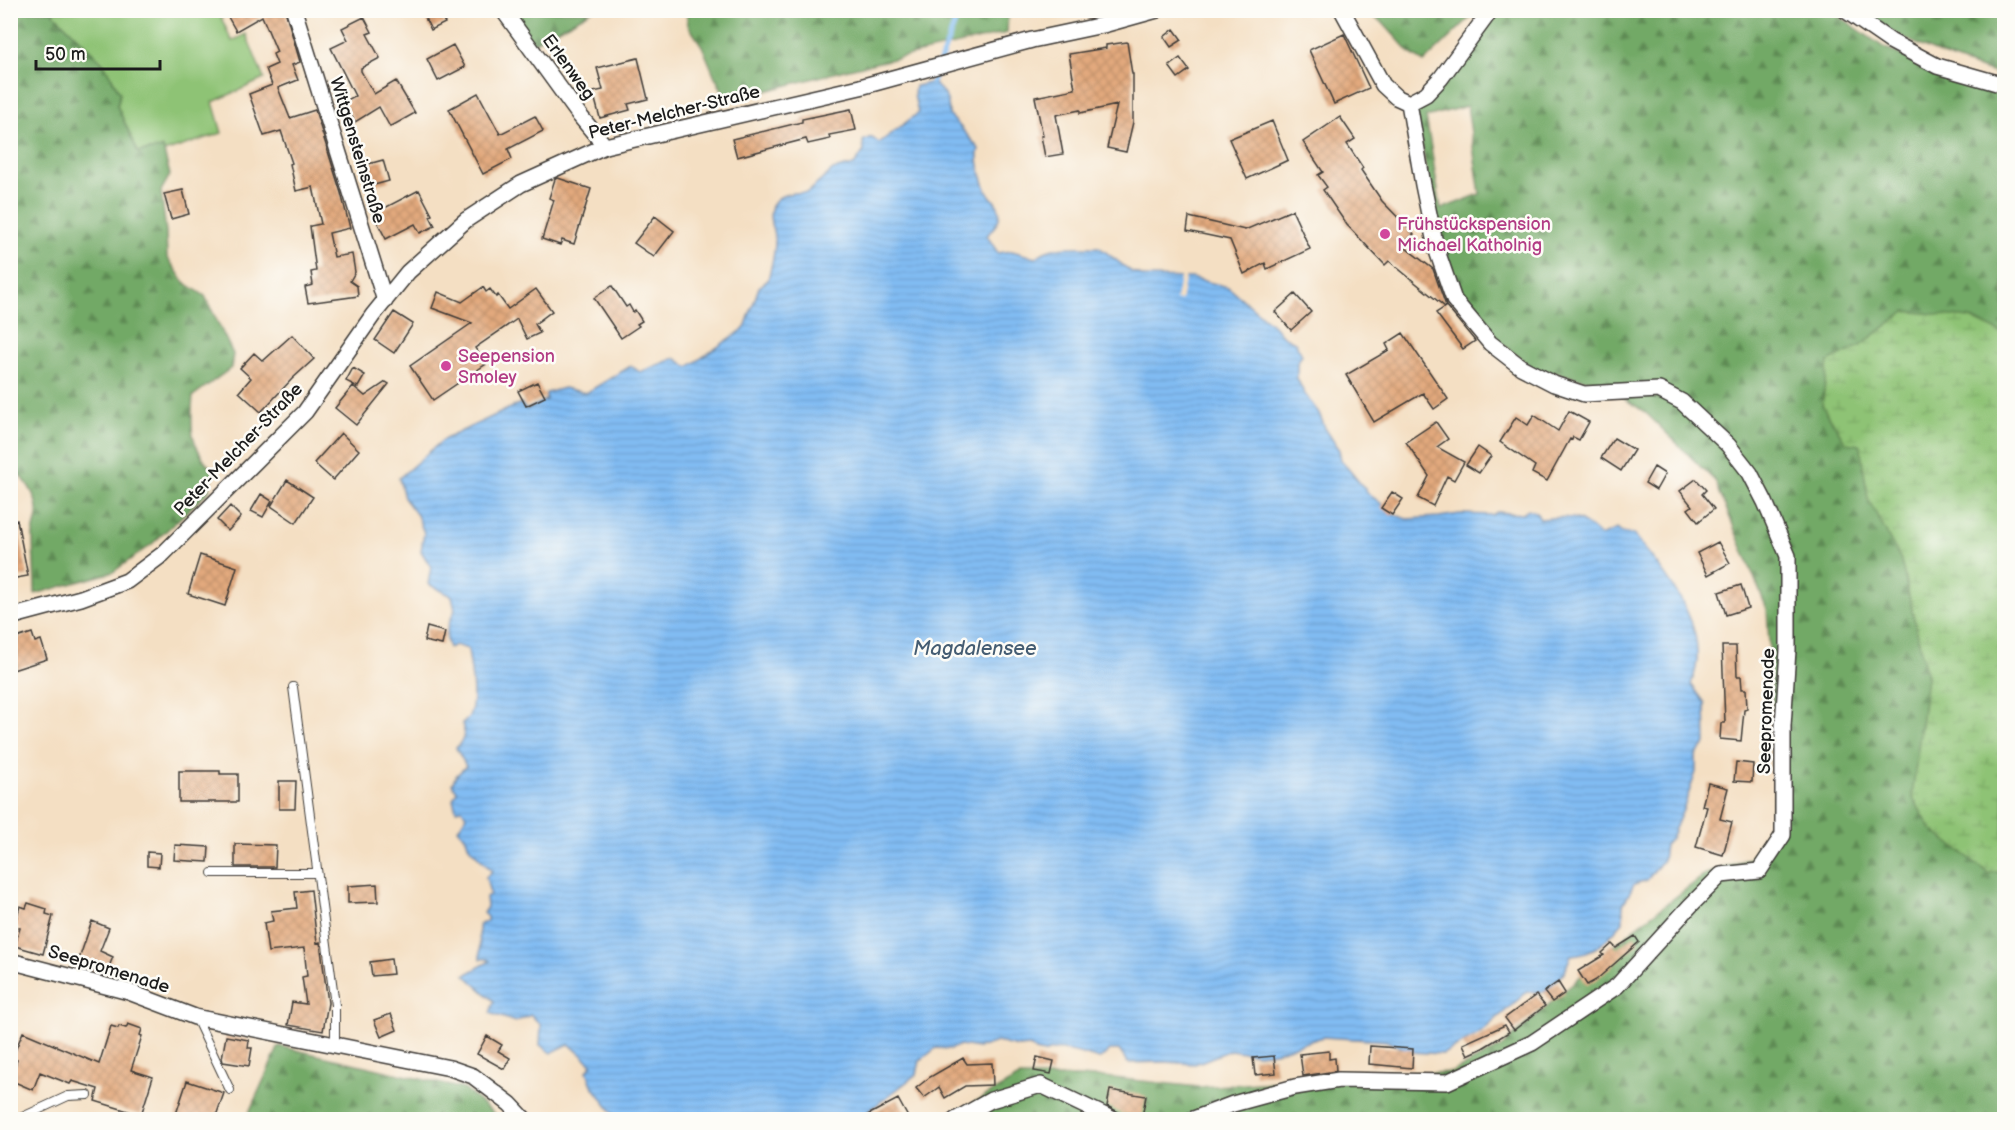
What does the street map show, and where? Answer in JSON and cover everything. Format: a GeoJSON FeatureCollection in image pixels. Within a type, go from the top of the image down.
{"type":"FeatureCollection","features":[{"type":"Feature","properties":{"kind":"street","name":"Wittgensteinstraße"},"geometry":{"type":"LineString","coordinates":[[294,10],[385,301]]}},
{"type":"Feature","properties":{"kind":"street","name":"Erlenweg"},"geometry":{"type":"LineString","coordinates":[[503,10],[604,146]]}},
{"type":"Feature","properties":{"kind":"street","name":"Peter-Melcher-Straße"},"geometry":{"type":"LineString","coordinates":[[10,617],[81,598],[127,581],[163,554],[305,412],[408,272],[466,220],[521,184],[604,146],[860,87],[1032,40],[1103,25],[1157,10]]}},
{"type":"Feature","properties":{"kind":"street"},"geometry":{"type":"LineString","coordinates":[[1342,10],[1383,85],[1396,97],[1409,103],[1425,94],[1441,78],[1491,10]]}},
{"type":"Feature","properties":{"kind":"street"},"geometry":{"type":"LineString","coordinates":[[1845,10],[1890,41],[1937,66],[2004,85]]}},
{"type":"Feature","properties":{"kind":"street","name":"Seepromenade"},"geometry":{"type":"LineString","coordinates":[[1191,1119],[1285,1089],[1339,1080],[1447,1082],[1532,1043],[1617,986],[1721,875],[1759,871],[1783,834],[1783,726],[1788,651],[1788,556],[1765,502],[1750,473],[1728,446],[1682,402],[1659,390],[1584,394],[1554,384],[1521,367],[1490,343],[1454,300],[1439,258],[1423,185],[1409,103]]}},
{"type":"Feature","properties":{"kind":"street","name":"Seepromenade"},"geometry":{"type":"LineString","coordinates":[[10,961],[129,993],[195,1017],[450,1068],[473,1076],[510,1104],[525,1119]]}},
{"type":"Feature","properties":{"kind":"street"},"geometry":{"type":"LineString","coordinates":[[954,1119],[991,1100],[1041,1085],[1114,1119]]}},
{"type":"Feature","properties":{"kind":"lane"},"geometry":{"type":"LineString","coordinates":[[293,687],[335,1005],[335,1044]]}},
{"type":"Feature","properties":{"kind":"lane"},"geometry":{"type":"LineString","coordinates":[[212,873],[317,873]]}},
{"type":"Feature","properties":{"kind":"lane"},"geometry":{"type":"LineString","coordinates":[[195,1017],[230,1090]]}},
{"type":"Feature","properties":{"kind":"lane"},"geometry":{"type":"LineString","coordinates":[[16,1119],[68,1096],[88,1095]]}},
{"type":"Feature","properties":{"kind":"green space"},"geometry":{"type":"Polygon","coordinates":[[[11,10],[51,11],[103,63],[120,93],[117,106],[138,152],[163,148],[170,175],[161,191],[167,257],[184,282],[205,296],[233,354],[231,368],[193,396],[193,436],[205,462],[213,471],[209,491],[152,544],[113,572],[35,594],[33,536],[37,507],[33,494],[25,481],[21,476],[10,471],[11,10]]]}},
{"type":"Feature","properties":{"kind":"green space"},"geometry":{"type":"Polygon","coordinates":[[[686,10],[1008,11],[1007,33],[849,69],[728,101],[702,46],[688,25],[686,10]]]}},
{"type":"Feature","properties":{"kind":"green space"},"geometry":{"type":"Polygon","coordinates":[[[50,11],[218,11],[232,41],[246,34],[264,79],[213,102],[222,133],[164,152],[163,148],[138,152],[117,106],[120,93],[103,63],[50,11]]]}},
{"type":"Feature","properties":{"kind":"green space"},"geometry":{"type":"Polygon","coordinates":[[[507,11],[591,11],[532,44],[507,11]]]}},
{"type":"Feature","properties":{"kind":"green space"},"geometry":{"type":"Polygon","coordinates":[[[1363,11],[1477,11],[1424,62],[1411,54],[1382,22],[1363,11]]]}},
{"type":"Feature","properties":{"kind":"green space"},"geometry":{"type":"Polygon","coordinates":[[[1501,11],[1832,11],[1882,46],[1943,76],[2004,96],[2004,1119],[943,1120],[1019,1077],[1104,1077],[1199,1087],[1452,1072],[1501,1047],[1636,927],[1706,874],[1750,858],[1767,831],[1777,782],[1767,609],[1715,481],[1645,412],[1600,383],[1533,368],[1476,323],[1439,250],[1415,102],[1447,77],[1501,11]],[[1467,106],[1426,117],[1441,209],[1480,194],[1467,106]]]}},
{"type":"Feature","properties":{"kind":"green space"},"geometry":{"type":"Polygon","coordinates":[[[1859,11],[1996,11],[2004,16],[2004,76],[1965,64],[1929,49],[1859,11]]]}},
{"type":"Feature","properties":{"kind":"green space"},"geometry":{"type":"Polygon","coordinates":[[[1905,311],[1970,318],[2004,334],[2004,871],[1989,873],[1931,829],[1912,796],[1927,677],[1901,560],[1868,499],[1860,445],[1846,443],[1822,405],[1828,362],[1860,346],[1905,311]]]}},
{"type":"Feature","properties":{"kind":"green space"},"geometry":{"type":"Polygon","coordinates":[[[279,1046],[464,1089],[501,1119],[246,1119],[279,1046]]]}},
{"type":"Feature","properties":{"kind":"water","name":"Magdalensee"},"geometry":{"type":"Polygon","coordinates":[[[932,82],[945,96],[949,115],[979,149],[979,164],[987,191],[1000,212],[997,223],[987,236],[998,253],[1012,251],[1036,258],[1042,253],[1057,248],[1099,247],[1132,272],[1144,277],[1192,278],[1228,287],[1283,336],[1295,342],[1302,355],[1297,363],[1297,378],[1339,450],[1341,460],[1369,494],[1396,515],[1407,519],[1460,514],[1492,515],[1497,512],[1523,514],[1528,509],[1536,512],[1540,519],[1566,517],[1579,520],[1600,536],[1617,529],[1622,533],[1633,534],[1683,603],[1692,623],[1697,643],[1697,663],[1691,684],[1705,703],[1706,743],[1696,755],[1696,772],[1683,810],[1671,838],[1665,845],[1663,860],[1647,880],[1634,884],[1623,905],[1623,922],[1606,940],[1588,952],[1571,955],[1564,973],[1544,992],[1527,992],[1479,1034],[1443,1054],[1411,1052],[1386,1041],[1323,1037],[1275,1052],[1258,1054],[1231,1050],[1195,1064],[1128,1063],[1119,1050],[1110,1050],[1100,1059],[1064,1050],[1044,1053],[1035,1051],[1030,1046],[1018,1047],[997,1042],[978,1048],[960,1045],[951,1049],[936,1048],[920,1061],[917,1074],[858,1119],[829,1117],[826,1120],[617,1119],[592,1085],[587,1071],[592,1064],[569,1044],[551,1053],[540,1045],[541,1025],[531,1015],[515,1022],[490,1013],[494,1001],[465,975],[490,961],[480,959],[479,925],[487,921],[483,913],[487,907],[486,897],[490,894],[486,877],[492,871],[469,847],[466,838],[458,829],[466,816],[462,809],[456,810],[453,799],[457,791],[452,784],[466,766],[456,748],[464,737],[462,724],[468,718],[473,700],[471,667],[468,649],[455,645],[449,648],[447,643],[449,624],[455,610],[452,596],[428,584],[431,567],[421,551],[424,533],[417,515],[404,498],[399,478],[443,440],[521,403],[526,410],[546,400],[546,393],[564,388],[586,393],[631,366],[640,372],[675,358],[688,367],[745,328],[759,287],[768,280],[772,265],[775,237],[770,214],[775,202],[792,193],[807,193],[833,170],[854,165],[864,151],[863,141],[871,137],[879,143],[918,113],[914,95],[915,86],[932,82]]]}},
{"type":"Feature","properties":{"kind":"pier"},"geometry":{"type":"Polygon","coordinates":[[[1181,273],[1186,274],[1181,301],[1176,300],[1181,273]]]}},
{"type":"Feature","properties":{"kind":"building"},"geometry":{"type":"Polygon","coordinates":[[[224,10],[285,10],[300,62],[292,65],[298,80],[278,88],[290,118],[315,110],[350,228],[329,233],[334,257],[352,254],[355,272],[350,281],[357,286],[358,296],[308,303],[305,287],[313,285],[311,272],[316,271],[310,226],[321,224],[313,187],[296,191],[290,164],[292,163],[281,131],[264,136],[249,94],[272,85],[266,69],[277,64],[273,54],[277,52],[262,16],[236,31],[224,10]]]}},
{"type":"Feature","properties":{"kind":"building"},"geometry":{"type":"Polygon","coordinates":[[[421,10],[437,10],[445,23],[431,30],[421,10]]]}},
{"type":"Feature","properties":{"kind":"building"},"geometry":{"type":"Polygon","coordinates":[[[364,17],[372,32],[367,34],[380,58],[361,68],[361,71],[374,94],[396,81],[415,113],[390,127],[379,107],[355,122],[343,102],[355,96],[331,48],[348,40],[342,28],[364,17]]]}},
{"type":"Feature","properties":{"kind":"building"},"geometry":{"type":"Polygon","coordinates":[[[1174,29],[1182,40],[1171,47],[1164,37],[1174,29]]]}},
{"type":"Feature","properties":{"kind":"building"},"geometry":{"type":"Polygon","coordinates":[[[1344,34],[1369,88],[1334,104],[1309,50],[1344,34]]]}},
{"type":"Feature","properties":{"kind":"building"},"geometry":{"type":"Polygon","coordinates":[[[1127,42],[1133,74],[1133,122],[1126,152],[1107,148],[1117,105],[1080,113],[1080,110],[1056,115],[1063,154],[1045,157],[1035,97],[1075,89],[1069,54],[1127,42]]]}},
{"type":"Feature","properties":{"kind":"building"},"geometry":{"type":"Polygon","coordinates":[[[453,45],[465,67],[438,81],[427,59],[453,45]]]}},
{"type":"Feature","properties":{"kind":"building"},"geometry":{"type":"Polygon","coordinates":[[[638,58],[648,99],[628,104],[630,110],[600,118],[593,92],[603,90],[597,68],[638,58]]]}},
{"type":"Feature","properties":{"kind":"building"},"geometry":{"type":"Polygon","coordinates":[[[1180,58],[1189,70],[1178,78],[1169,66],[1180,58]]]}},
{"type":"Feature","properties":{"kind":"building"},"geometry":{"type":"Polygon","coordinates":[[[478,93],[500,134],[535,116],[543,131],[508,149],[512,159],[483,174],[449,109],[478,93]]]}},
{"type":"Feature","properties":{"kind":"building"},"geometry":{"type":"Polygon","coordinates":[[[851,109],[856,130],[829,135],[830,139],[808,144],[806,139],[737,157],[732,139],[802,122],[802,119],[851,109]]]}},
{"type":"Feature","properties":{"kind":"building"},"geometry":{"type":"Polygon","coordinates":[[[1340,117],[1355,139],[1347,144],[1363,168],[1361,170],[1382,201],[1414,234],[1402,245],[1433,269],[1446,306],[1475,341],[1463,349],[1436,313],[1445,307],[1389,261],[1385,265],[1347,225],[1323,190],[1327,187],[1318,175],[1323,172],[1303,142],[1340,117]]]}},
{"type":"Feature","properties":{"kind":"building"},"geometry":{"type":"Polygon","coordinates":[[[1272,121],[1288,160],[1247,179],[1229,139],[1272,121]]]}},
{"type":"Feature","properties":{"kind":"building"},"geometry":{"type":"Polygon","coordinates":[[[383,160],[389,181],[367,187],[361,166],[383,160]]]}},
{"type":"Feature","properties":{"kind":"building"},"geometry":{"type":"Polygon","coordinates":[[[555,179],[591,189],[574,244],[562,240],[560,245],[542,239],[554,200],[549,198],[555,179]]]}},
{"type":"Feature","properties":{"kind":"building"},"geometry":{"type":"Polygon","coordinates":[[[183,190],[189,214],[171,219],[164,194],[183,190]]]}},
{"type":"Feature","properties":{"kind":"building"},"geometry":{"type":"Polygon","coordinates":[[[419,190],[435,226],[420,233],[415,224],[386,239],[373,214],[419,190]]]}},
{"type":"Feature","properties":{"kind":"building"},"geometry":{"type":"Polygon","coordinates":[[[1292,210],[1310,249],[1267,269],[1265,263],[1244,274],[1230,240],[1187,231],[1189,217],[1245,230],[1292,210]]]}},
{"type":"Feature","properties":{"kind":"building"},"geometry":{"type":"Polygon","coordinates":[[[655,216],[674,231],[654,257],[634,243],[655,216]]]}},
{"type":"Feature","properties":{"kind":"building"},"geometry":{"type":"Polygon","coordinates":[[[612,286],[626,307],[629,305],[633,312],[635,310],[642,321],[637,324],[639,326],[621,338],[594,298],[612,286]]]}},
{"type":"Feature","properties":{"kind":"building"},"geometry":{"type":"Polygon","coordinates":[[[483,287],[486,292],[490,289],[496,297],[498,295],[508,309],[536,289],[552,311],[535,324],[540,333],[527,339],[517,319],[475,348],[486,364],[433,400],[410,366],[472,323],[432,308],[438,292],[462,302],[483,287]]]}},
{"type":"Feature","properties":{"kind":"building"},"geometry":{"type":"Polygon","coordinates":[[[1295,294],[1311,312],[1291,330],[1275,312],[1295,294]]]}},
{"type":"Feature","properties":{"kind":"building"},"geometry":{"type":"Polygon","coordinates":[[[394,312],[413,324],[394,353],[375,340],[394,312]]]}},
{"type":"Feature","properties":{"kind":"building"},"geometry":{"type":"Polygon","coordinates":[[[1403,333],[1448,399],[1434,409],[1423,393],[1374,422],[1346,375],[1389,350],[1386,344],[1403,333]]]}},
{"type":"Feature","properties":{"kind":"building"},"geometry":{"type":"Polygon","coordinates":[[[292,335],[314,359],[261,412],[239,392],[251,378],[240,368],[254,353],[263,361],[292,335]]]}},
{"type":"Feature","properties":{"kind":"building"},"geometry":{"type":"Polygon","coordinates":[[[353,368],[365,375],[358,387],[346,381],[353,368]]]}},
{"type":"Feature","properties":{"kind":"building"},"geometry":{"type":"Polygon","coordinates":[[[386,382],[389,384],[356,425],[335,408],[353,386],[365,396],[386,382]]]}},
{"type":"Feature","properties":{"kind":"building"},"geometry":{"type":"Polygon","coordinates":[[[537,382],[545,397],[526,406],[518,391],[537,382]]]}},
{"type":"Feature","properties":{"kind":"building"},"geometry":{"type":"Polygon","coordinates":[[[1569,411],[1589,422],[1579,440],[1573,437],[1572,440],[1570,439],[1547,481],[1532,473],[1535,466],[1500,442],[1516,417],[1528,425],[1534,415],[1558,431],[1569,411]]]}},
{"type":"Feature","properties":{"kind":"building"},"geometry":{"type":"Polygon","coordinates":[[[1436,422],[1448,439],[1437,447],[1464,462],[1454,480],[1447,476],[1433,506],[1418,498],[1429,476],[1406,442],[1436,422]]]}},
{"type":"Feature","properties":{"kind":"building"},"geometry":{"type":"Polygon","coordinates":[[[341,433],[359,450],[333,480],[314,463],[341,433]]]}},
{"type":"Feature","properties":{"kind":"building"},"geometry":{"type":"Polygon","coordinates":[[[1614,438],[1634,450],[1621,471],[1601,458],[1614,438]]]}},
{"type":"Feature","properties":{"kind":"building"},"geometry":{"type":"Polygon","coordinates":[[[1478,447],[1491,456],[1479,473],[1466,465],[1478,447]]]}},
{"type":"Feature","properties":{"kind":"building"},"geometry":{"type":"Polygon","coordinates":[[[1654,467],[1665,474],[1656,490],[1645,483],[1654,467]]]}},
{"type":"Feature","properties":{"kind":"building"},"geometry":{"type":"Polygon","coordinates":[[[1696,479],[1706,490],[1702,494],[1714,509],[1698,522],[1688,509],[1692,506],[1680,491],[1696,479]]]}},
{"type":"Feature","properties":{"kind":"building"},"geometry":{"type":"Polygon","coordinates":[[[287,480],[313,497],[296,523],[271,506],[287,480]]]}},
{"type":"Feature","properties":{"kind":"building"},"geometry":{"type":"Polygon","coordinates":[[[1392,492],[1403,499],[1392,515],[1381,508],[1392,492]]]}},
{"type":"Feature","properties":{"kind":"building"},"geometry":{"type":"Polygon","coordinates":[[[261,494],[272,501],[263,517],[251,511],[261,494]]]}},
{"type":"Feature","properties":{"kind":"building"},"geometry":{"type":"Polygon","coordinates":[[[230,506],[241,517],[228,531],[217,520],[230,506]]]}},
{"type":"Feature","properties":{"kind":"building"},"geometry":{"type":"Polygon","coordinates":[[[17,520],[28,576],[10,579],[10,521],[17,520]]]}},
{"type":"Feature","properties":{"kind":"building"},"geometry":{"type":"Polygon","coordinates":[[[1718,542],[1730,563],[1708,575],[1697,553],[1718,542]]]}},
{"type":"Feature","properties":{"kind":"building"},"geometry":{"type":"Polygon","coordinates":[[[200,555],[237,567],[225,606],[188,594],[200,555]]]}},
{"type":"Feature","properties":{"kind":"building"},"geometry":{"type":"Polygon","coordinates":[[[1741,585],[1748,608],[1726,615],[1719,592],[1741,585]]]}},
{"type":"Feature","properties":{"kind":"building"},"geometry":{"type":"Polygon","coordinates":[[[427,627],[445,632],[442,645],[424,641],[427,627]]]}},
{"type":"Feature","properties":{"kind":"building"},"geometry":{"type":"Polygon","coordinates":[[[32,633],[35,642],[41,640],[47,659],[10,671],[10,640],[32,633]]]}},
{"type":"Feature","properties":{"kind":"building"},"geometry":{"type":"Polygon","coordinates":[[[1722,646],[1736,646],[1737,676],[1741,676],[1742,689],[1746,689],[1747,709],[1744,710],[1741,741],[1720,739],[1721,723],[1725,723],[1722,646]]]}},
{"type":"Feature","properties":{"kind":"building"},"geometry":{"type":"Polygon","coordinates":[[[1736,762],[1753,764],[1752,782],[1734,781],[1736,762]]]}},
{"type":"Feature","properties":{"kind":"building"},"geometry":{"type":"Polygon","coordinates":[[[179,771],[220,771],[220,774],[238,774],[238,802],[179,802],[179,771]]]}},
{"type":"Feature","properties":{"kind":"building"},"geometry":{"type":"Polygon","coordinates":[[[279,781],[296,781],[295,809],[279,809],[279,781]]]}},
{"type":"Feature","properties":{"kind":"building"},"geometry":{"type":"Polygon","coordinates":[[[1708,783],[1728,788],[1720,819],[1732,822],[1723,855],[1696,847],[1707,807],[1702,806],[1708,783]]]}},
{"type":"Feature","properties":{"kind":"building"},"geometry":{"type":"Polygon","coordinates":[[[235,844],[276,845],[275,867],[235,867],[235,844]]]}},
{"type":"Feature","properties":{"kind":"building"},"geometry":{"type":"Polygon","coordinates":[[[175,845],[209,847],[208,862],[174,860],[175,845]]]}},
{"type":"Feature","properties":{"kind":"building"},"geometry":{"type":"Polygon","coordinates":[[[147,852],[160,853],[159,867],[147,866],[147,852]]]}},
{"type":"Feature","properties":{"kind":"building"},"geometry":{"type":"Polygon","coordinates":[[[377,884],[378,902],[348,903],[348,886],[377,884]]]}},
{"type":"Feature","properties":{"kind":"building"},"geometry":{"type":"Polygon","coordinates":[[[311,890],[317,943],[320,942],[328,1003],[323,1031],[288,1025],[292,1002],[306,1004],[302,977],[307,976],[304,948],[268,952],[264,923],[273,921],[271,911],[297,908],[295,892],[311,890]]]}},
{"type":"Feature","properties":{"kind":"building"},"geometry":{"type":"Polygon","coordinates":[[[28,903],[47,909],[46,914],[53,916],[43,954],[15,946],[20,928],[14,926],[20,906],[26,908],[28,903]]]}},
{"type":"Feature","properties":{"kind":"building"},"geometry":{"type":"Polygon","coordinates":[[[92,921],[109,928],[100,951],[113,957],[105,976],[77,965],[92,921]]]}},
{"type":"Feature","properties":{"kind":"building"},"geometry":{"type":"Polygon","coordinates":[[[1635,936],[1639,942],[1596,980],[1587,985],[1578,971],[1604,955],[1602,953],[1612,944],[1616,948],[1635,936]]]}},
{"type":"Feature","properties":{"kind":"building"},"geometry":{"type":"Polygon","coordinates":[[[391,959],[393,974],[372,976],[370,962],[391,959]]]}},
{"type":"Feature","properties":{"kind":"building"},"geometry":{"type":"Polygon","coordinates":[[[1558,982],[1565,993],[1552,1002],[1544,992],[1558,982]]]}},
{"type":"Feature","properties":{"kind":"building"},"geometry":{"type":"Polygon","coordinates":[[[1536,995],[1545,1006],[1514,1030],[1505,1018],[1536,995]]]}},
{"type":"Feature","properties":{"kind":"building"},"geometry":{"type":"Polygon","coordinates":[[[391,1014],[397,1030],[381,1037],[374,1020],[391,1014]]]}},
{"type":"Feature","properties":{"kind":"building"},"geometry":{"type":"Polygon","coordinates":[[[128,1024],[142,1029],[140,1035],[142,1036],[131,1070],[153,1077],[141,1115],[95,1101],[98,1089],[72,1081],[70,1084],[40,1072],[33,1090],[10,1080],[17,1060],[12,1058],[23,1032],[99,1064],[111,1026],[126,1028],[128,1024]]]}},
{"type":"Feature","properties":{"kind":"building"},"geometry":{"type":"Polygon","coordinates":[[[1505,1025],[1509,1032],[1468,1055],[1463,1044],[1505,1025]]]}},
{"type":"Feature","properties":{"kind":"building"},"geometry":{"type":"Polygon","coordinates":[[[226,1036],[249,1040],[248,1048],[252,1048],[249,1066],[223,1062],[226,1036]]]}},
{"type":"Feature","properties":{"kind":"building"},"geometry":{"type":"Polygon","coordinates":[[[487,1036],[502,1045],[498,1051],[510,1058],[504,1069],[477,1054],[487,1036]]]}},
{"type":"Feature","properties":{"kind":"building"},"geometry":{"type":"Polygon","coordinates":[[[1370,1046],[1413,1049],[1412,1068],[1369,1064],[1370,1046]]]}},
{"type":"Feature","properties":{"kind":"building"},"geometry":{"type":"Polygon","coordinates":[[[1329,1051],[1329,1059],[1335,1058],[1336,1071],[1303,1076],[1300,1054],[1329,1051]]]}},
{"type":"Feature","properties":{"kind":"building"},"geometry":{"type":"Polygon","coordinates":[[[1274,1056],[1276,1073],[1255,1075],[1253,1058],[1274,1056]]]}},
{"type":"Feature","properties":{"kind":"building"},"geometry":{"type":"Polygon","coordinates":[[[1037,1057],[1054,1061],[1051,1074],[1034,1071],[1037,1057]]]}},
{"type":"Feature","properties":{"kind":"building"},"geometry":{"type":"Polygon","coordinates":[[[963,1058],[967,1064],[992,1063],[993,1085],[965,1086],[945,1098],[939,1087],[924,1098],[916,1088],[963,1058]]]}},
{"type":"Feature","properties":{"kind":"building"},"geometry":{"type":"Polygon","coordinates":[[[187,1081],[224,1093],[215,1119],[175,1117],[187,1081]]]}},
{"type":"Feature","properties":{"kind":"building"},"geometry":{"type":"Polygon","coordinates":[[[1110,1090],[1146,1096],[1142,1117],[1122,1114],[1107,1106],[1110,1090]]]}},
{"type":"Feature","properties":{"kind":"building"},"geometry":{"type":"Polygon","coordinates":[[[898,1099],[909,1119],[860,1119],[898,1099]]]}},
{"type":"Feature","properties":{"kind":"waterway"},"geometry":{"type":"LineString","coordinates":[[932,82],[960,10]]}},
{"type":"Feature","properties":{"kind":"place","name":"Frühstückspension Michael Katholnig"},"geometry":{"type":"Point","coordinates":[1385,234]}},
{"type":"Feature","properties":{"kind":"place","name":"Seepension Smoley"},"geometry":{"type":"Point","coordinates":[446,366]}}]}
